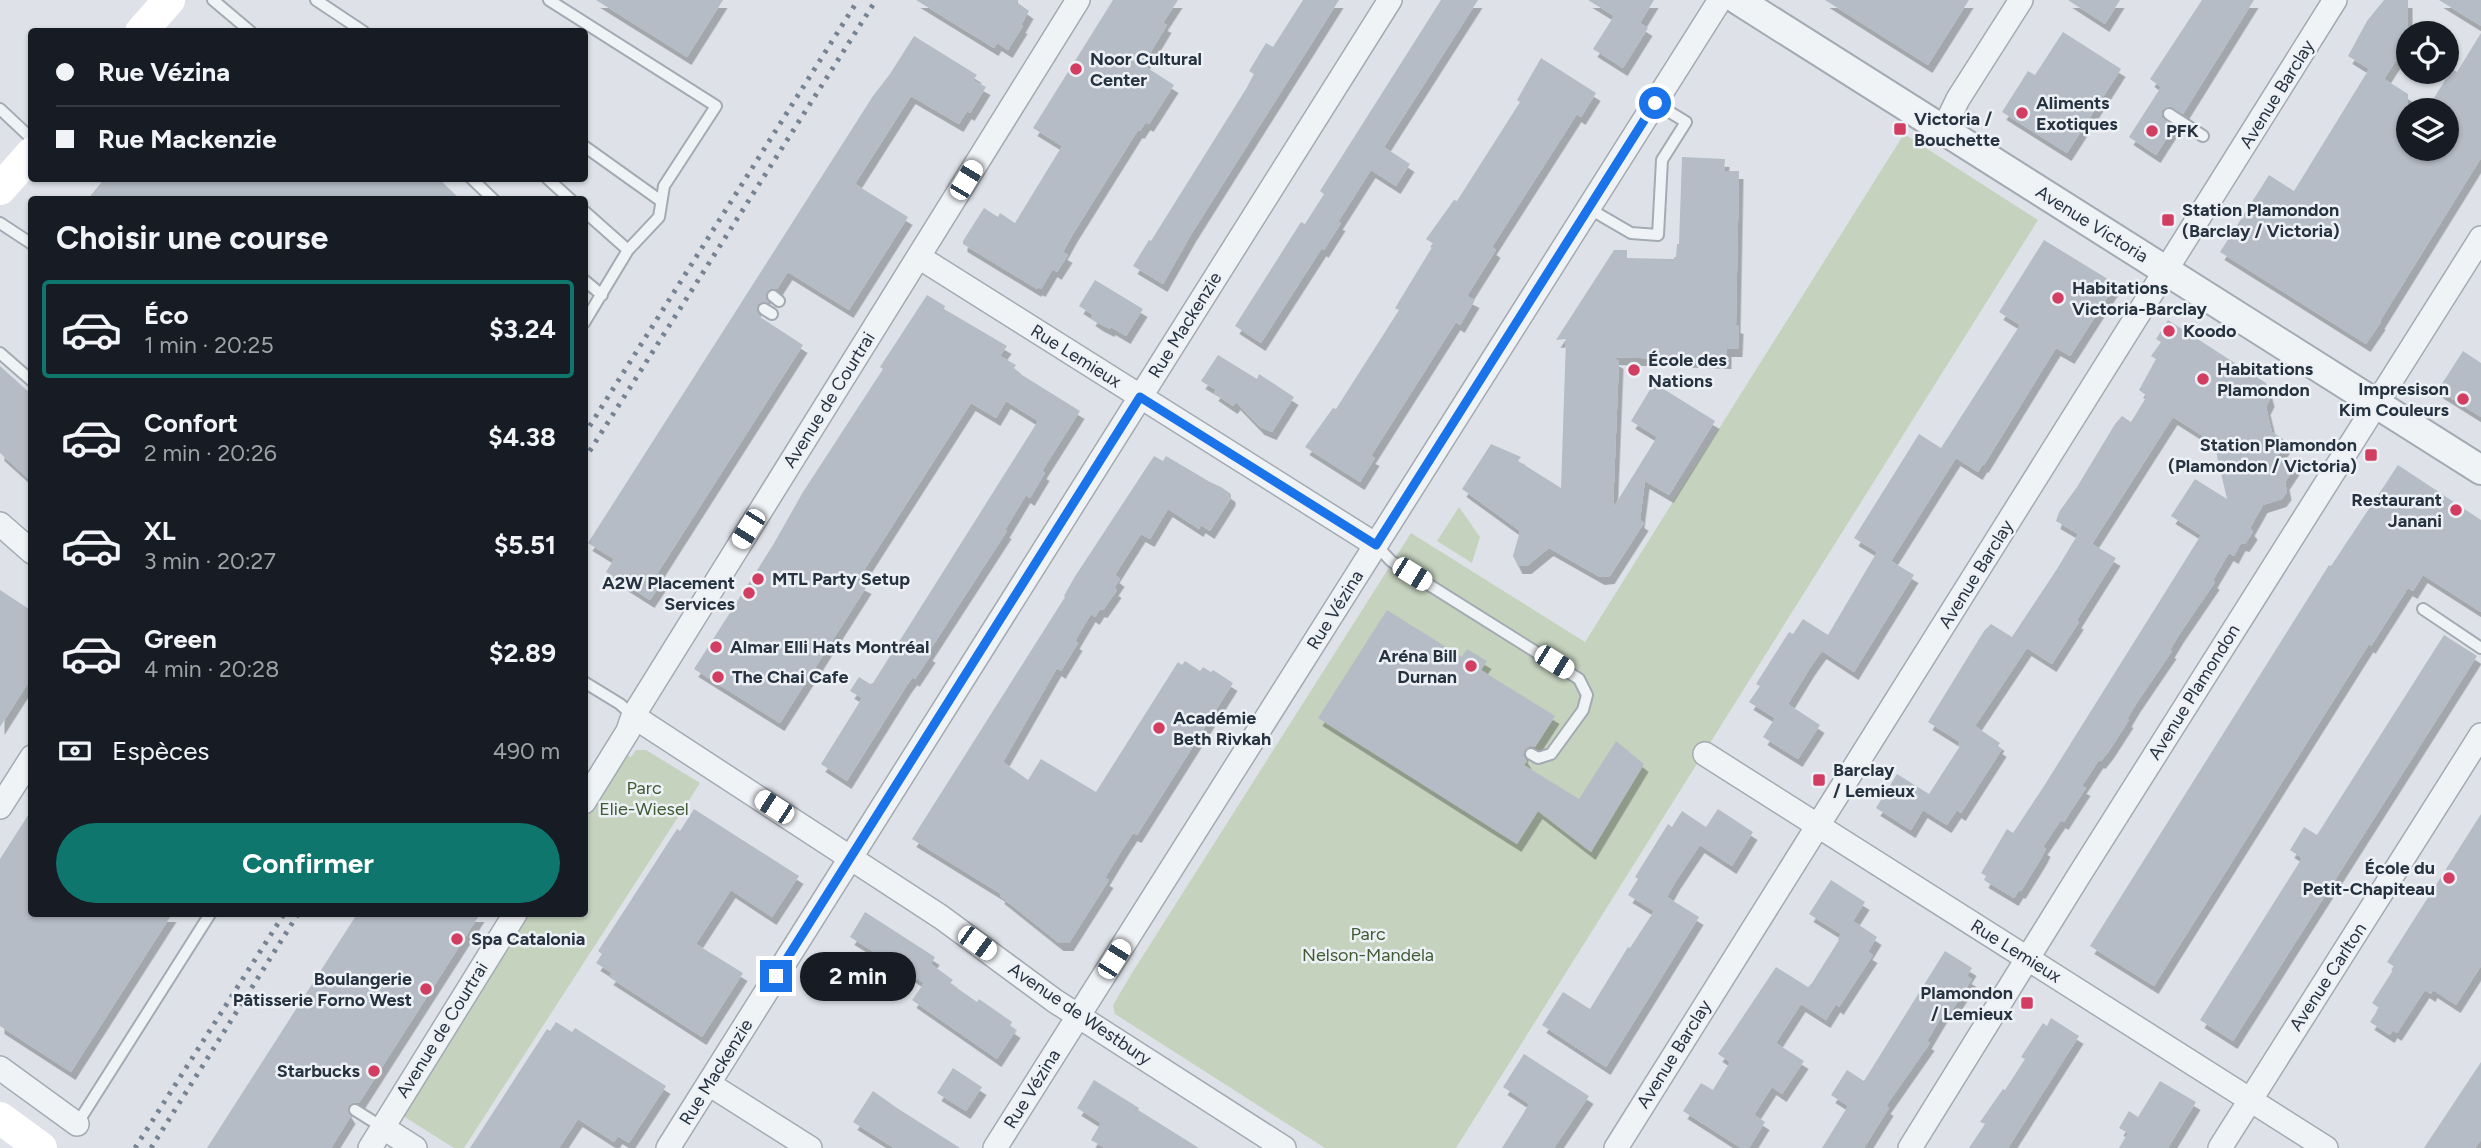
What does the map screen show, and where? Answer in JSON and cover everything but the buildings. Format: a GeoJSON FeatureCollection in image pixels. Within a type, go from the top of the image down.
{"type":"FeatureCollection","features":[{"type":"Feature","properties":{"kind":"main road"},"geometry":{"type":"LineString","coordinates":[[144,28],[169,0]]}},
{"type":"Feature","properties":{"kind":"main road"},"geometry":{"type":"LineString","coordinates":[[0,190],[28,158]]}},
{"type":"Feature","properties":{"kind":"main road"},"geometry":{"type":"LineString","coordinates":[[0,1118],[41,1148]]}},
{"type":"Feature","properties":{"kind":"street","name":"Avenue de Courtrai"},"geometry":{"type":"LineString","coordinates":[[588,796],[628,731],[632,716],[1078,0]]}},
{"type":"Feature","properties":{"kind":"street","name":"Rue Mackenzie"},"geometry":{"type":"LineString","coordinates":[[668,1148],[1390,0]]}},
{"type":"Feature","properties":{"kind":"street","name":"Rue Vézina"},"geometry":{"type":"LineString","coordinates":[[995,1148],[1720,0]]}},
{"type":"Feature","properties":{"kind":"street","name":"Avenue Victoria"},"geometry":{"type":"LineString","coordinates":[[1738,0],[2481,470]]}},
{"type":"Feature","properties":{"kind":"street"},"geometry":{"type":"LineString","coordinates":[[1943,130],[1958,99],[2021,0]]}},
{"type":"Feature","properties":{"kind":"street","name":"Avenue Barclay"},"geometry":{"type":"LineString","coordinates":[[1616,1148],[2335,0]]}},
{"type":"Feature","properties":{"kind":"street","name":"Avenue Plamondon"},"geometry":{"type":"LineString","coordinates":[[1910,1148],[2481,238]]}},
{"type":"Feature","properties":{"kind":"street","name":"Rue Lemieux"},"geometry":{"type":"LineString","coordinates":[[919,257],[1376,545]]}},
{"type":"Feature","properties":{"kind":"street"},"geometry":{"type":"LineString","coordinates":[[0,524],[28,548]]}},
{"type":"Feature","properties":{"kind":"street","name":"Avenue de Westbury"},"geometry":{"type":"LineString","coordinates":[[632,716],[963,932],[1078,1016],[1284,1148]]}},
{"type":"Feature","properties":{"kind":"street","name":"Avenue Carlton"},"geometry":{"type":"LineString","coordinates":[[2220,1148],[2481,735]]}},
{"type":"Feature","properties":{"kind":"street","name":"Rue Lemieux"},"geometry":{"type":"LineString","coordinates":[[1705,754],[2326,1148]]}},
{"type":"Feature","properties":{"kind":"street"},"geometry":{"type":"LineString","coordinates":[[0,807],[28,763]]}},
{"type":"Feature","properties":{"kind":"street","name":"Avenue de Courtrai"},"geometry":{"type":"LineString","coordinates":[[370,1148],[513,917]]}},
{"type":"Feature","properties":{"kind":"street"},"geometry":{"type":"LineString","coordinates":[[0,1068],[77,1124]]}},
{"type":"Feature","properties":{"kind":"street"},"geometry":{"type":"LineString","coordinates":[[709,1084],[810,1148]]}},
{"type":"Feature","properties":{"kind":"street"},"geometry":{"type":"LineString","coordinates":[[382,1127],[415,1148]]}},
{"type":"Feature","properties":{"kind":"lane"},"geometry":{"type":"LineString","coordinates":[[213,0],[246,28]]}},
{"type":"Feature","properties":{"kind":"lane"},"geometry":{"type":"LineString","coordinates":[[317,0],[358,28]]}},
{"type":"Feature","properties":{"kind":"lane"},"geometry":{"type":"LineString","coordinates":[[549,0],[716,106],[664,186],[659,217],[628,250],[588,317]]}},
{"type":"Feature","properties":{"kind":"lane"},"geometry":{"type":"LineString","coordinates":[[1588,208],[1631,233],[1658,235],[1662,160],[1686,122],[1655,103]]}},
{"type":"Feature","properties":{"kind":"lane"},"geometry":{"type":"LineString","coordinates":[[0,109],[28,135]]}},
{"type":"Feature","properties":{"kind":"lane"},"geometry":{"type":"LineString","coordinates":[[2169,114],[2203,136]]}},
{"type":"Feature","properties":{"kind":"lane"},"geometry":{"type":"LineString","coordinates":[[588,149],[661,201]]}},
{"type":"Feature","properties":{"kind":"lane"},"geometry":{"type":"LineString","coordinates":[[475,182],[490,196]]}},
{"type":"Feature","properties":{"kind":"lane"},"geometry":{"type":"LineString","coordinates":[[551,182],[567,196]]}},
{"type":"Feature","properties":{"kind":"lane"},"geometry":{"type":"LineString","coordinates":[[588,215],[628,250]]}},
{"type":"Feature","properties":{"kind":"lane"},"geometry":{"type":"LineString","coordinates":[[0,223],[28,241]]}},
{"type":"Feature","properties":{"kind":"lane"},"geometry":{"type":"LineString","coordinates":[[588,283],[602,295]]}},
{"type":"Feature","properties":{"kind":"lane"},"geometry":{"type":"LineString","coordinates":[[0,353],[28,378]]}},
{"type":"Feature","properties":{"kind":"lane"},"geometry":{"type":"LineString","coordinates":[[1376,545],[1391,561],[1579,679],[1587,695],[1583,710],[1551,754],[1538,758],[1531,754]]}},
{"type":"Feature","properties":{"kind":"lane"},"geometry":{"type":"LineString","coordinates":[[2423,609],[2481,648]]}},
{"type":"Feature","properties":{"kind":"lane"},"geometry":{"type":"LineString","coordinates":[[588,684],[620,704],[632,716]]}},
{"type":"Feature","properties":{"kind":"lane"},"geometry":{"type":"LineString","coordinates":[[77,1124],[208,917]]}},
{"type":"Feature","properties":{"kind":"lane"},"geometry":{"type":"LineString","coordinates":[[355,1110],[382,1127]]}},
{"type":"Feature","properties":{"kind":"green space","name":"Parc Nelson-Mandela"},"geometry":{"type":"Polygon","coordinates":[[[1904,134],[2038,220],[1456,1148],[1325,1148],[1115,1014],[1113,1005],[1132,973],[1411,533],[1585,642],[1904,134]]]}},
{"type":"Feature","properties":{"kind":"green space"},"geometry":{"type":"Polygon","coordinates":[[[1459,507],[1480,537],[1472,563],[1437,541],[1459,507]]]}},
{"type":"Feature","properties":{"kind":"green space","name":"Parc Elie-Wiesel"},"geometry":{"type":"Polygon","coordinates":[[[636,750],[646,750],[700,783],[464,1148],[454,1148],[400,1114],[524,917],[588,917],[588,815],[626,754],[631,757],[636,750]]]}},
{"type":"Feature","properties":{"kind":"railway"},"geometry":{"type":"LineString","coordinates":[[588,429],[858,0]]}},
{"type":"Feature","properties":{"kind":"railway"},"geometry":{"type":"LineString","coordinates":[[588,454],[876,0]]}},
{"type":"Feature","properties":{"kind":"railway"},"geometry":{"type":"LineString","coordinates":[[135,1148],[282,917]]}},
{"type":"Feature","properties":{"kind":"railway"},"geometry":{"type":"LineString","coordinates":[[151,1148],[296,917]]}},
{"type":"Feature","properties":{"kind":"place","name":"Noor Cultural Center"},"geometry":{"type":"Point","coordinates":[1076,69]}},
{"type":"Feature","properties":{"kind":"place","name":"Aliments Exotiques"},"geometry":{"type":"Point","coordinates":[2022,113]}},
{"type":"Feature","properties":{"kind":"place","name":"Victoria / Bouchette"},"geometry":{"type":"Point","coordinates":[1900,129]}},
{"type":"Feature","properties":{"kind":"place","name":"PFK"},"geometry":{"type":"Point","coordinates":[2152,131]}},
{"type":"Feature","properties":{"kind":"place","name":"Station Plamondon (Barclay / Victoria)"},"geometry":{"type":"Point","coordinates":[2168,220]}},
{"type":"Feature","properties":{"kind":"place","name":"Habitations Victoria-Barclay"},"geometry":{"type":"Point","coordinates":[2058,298]}},
{"type":"Feature","properties":{"kind":"place","name":"Koodo"},"geometry":{"type":"Point","coordinates":[2169,331]}},
{"type":"Feature","properties":{"kind":"place","name":"École des Nations"},"geometry":{"type":"Point","coordinates":[1634,370]}},
{"type":"Feature","properties":{"kind":"place","name":"Habitations Plamondon"},"geometry":{"type":"Point","coordinates":[2203,379]}},
{"type":"Feature","properties":{"kind":"place","name":"Impresison Kim Couleurs"},"geometry":{"type":"Point","coordinates":[2463,399]}},
{"type":"Feature","properties":{"kind":"place","name":"Station Plamondon (Plamondon / Victoria)"},"geometry":{"type":"Point","coordinates":[2371,455]}},
{"type":"Feature","properties":{"kind":"place","name":"Restaurant Janani"},"geometry":{"type":"Point","coordinates":[2456,510]}},
{"type":"Feature","properties":{"kind":"place","name":"MTL Party Setup"},"geometry":{"type":"Point","coordinates":[758,579]}},
{"type":"Feature","properties":{"kind":"place","name":"A2W Placement Services"},"geometry":{"type":"Point","coordinates":[749,593]}},
{"type":"Feature","properties":{"kind":"place","name":"Almar Elli Hats Montréal"},"geometry":{"type":"Point","coordinates":[716,647]}},
{"type":"Feature","properties":{"kind":"place","name":"Aréna Bill Durnan"},"geometry":{"type":"Point","coordinates":[1471,666]}},
{"type":"Feature","properties":{"kind":"place","name":"The Chai Cafe"},"geometry":{"type":"Point","coordinates":[718,677]}},
{"type":"Feature","properties":{"kind":"place","name":"Académie Beth Rivkah"},"geometry":{"type":"Point","coordinates":[1159,728]}},
{"type":"Feature","properties":{"kind":"place","name":"Barclay / Lemieux"},"geometry":{"type":"Point","coordinates":[1819,780]}},
{"type":"Feature","properties":{"kind":"place","name":"École du Petit-Chapiteau"},"geometry":{"type":"Point","coordinates":[2449,878]}},
{"type":"Feature","properties":{"kind":"place","name":"Spa Catalonia"},"geometry":{"type":"Point","coordinates":[457,939]}},
{"type":"Feature","properties":{"kind":"place","name":"Boulangerie Pâtisserie Forno West"},"geometry":{"type":"Point","coordinates":[426,989]}},
{"type":"Feature","properties":{"kind":"place","name":"Plamondon / Lemieux"},"geometry":{"type":"Point","coordinates":[2027,1003]}},
{"type":"Feature","properties":{"kind":"place","name":"Starbucks"},"geometry":{"type":"Point","coordinates":[374,1071]}},
{"type":"Feature","properties":{"kind":"route"},"geometry":{"type":"LineString","coordinates":[[776,976],[1140,397],[1376,545],[1655,103]]}}]}
